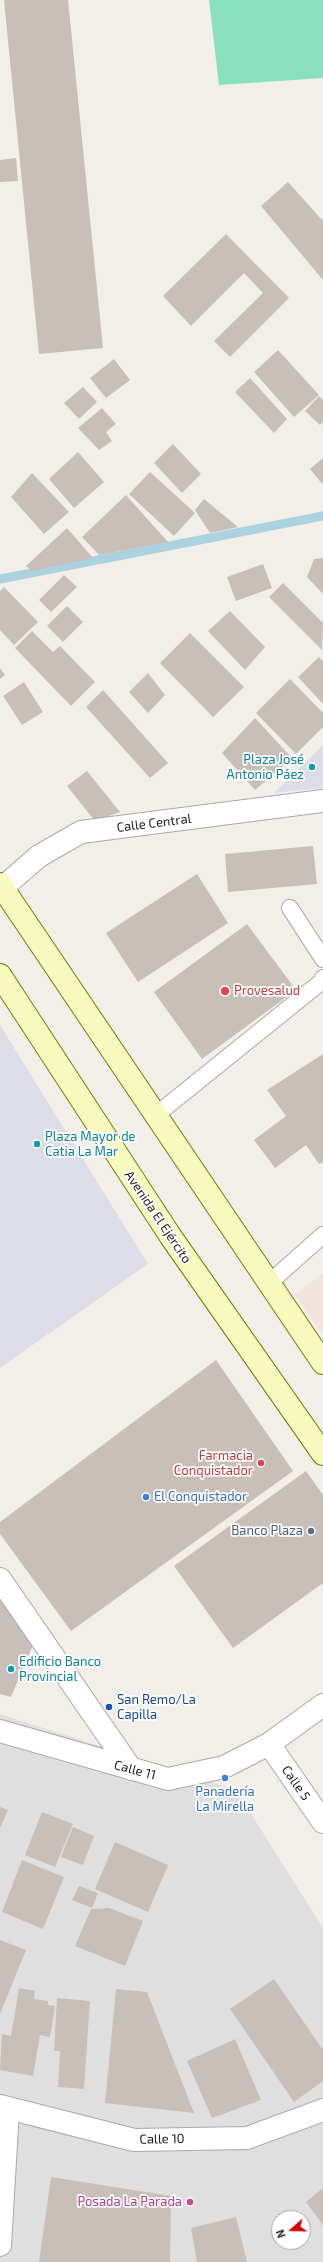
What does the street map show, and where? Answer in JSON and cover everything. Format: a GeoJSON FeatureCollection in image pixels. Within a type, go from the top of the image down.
{"type":"FeatureCollection","features":[{"type":"Feature","properties":{"kind":"main road"},"geometry":{"type":"LineString","coordinates":[[1,887],[323,1363]]}},
{"type":"Feature","properties":{"kind":"main road","name":"Avenida El Ejército"},"geometry":{"type":"LineString","coordinates":[[0,975],[171,1237],[322,1450]]}},
{"type":"Feature","properties":{"kind":"street","name":"Calle Central"},"geometry":{"type":"LineString","coordinates":[[1,887],[39,856],[81,832],[323,801]]}},
{"type":"Feature","properties":{"kind":"street"},"geometry":{"type":"LineString","coordinates":[[0,1579],[131,1770]]}},
{"type":"Feature","properties":{"kind":"street","name":"Calle 11"},"geometry":{"type":"LineString","coordinates":[[0,1731],[131,1770],[168,1779],[224,1767],[269,1744],[323,1705]]}},
{"type":"Feature","properties":{"kind":"street","name":"Calle 5"},"geometry":{"type":"LineString","coordinates":[[269,1744],[323,1822]]}},
{"type":"Feature","properties":{"kind":"street"},"geometry":{"type":"LineString","coordinates":[[0,2245],[4,2108]]}},
{"type":"Feature","properties":{"kind":"street","name":"Calle 10"},"geometry":{"type":"LineString","coordinates":[[4,2108],[134,2140],[247,2138],[323,2110]]}},
{"type":"Feature","properties":{"kind":"lane"},"geometry":{"type":"LineString","coordinates":[[290,908],[323,959]]}},
{"type":"Feature","properties":{"kind":"lane"},"geometry":{"type":"LineString","coordinates":[[156,1115],[321,982],[323,978]]}},
{"type":"Feature","properties":{"kind":"lane"},"geometry":{"type":"LineString","coordinates":[[269,1283],[323,1235]]}},
{"type":"Feature","properties":{"kind":"shaded area","name":"Plaza José Antonio Páez"},"geometry":{"type":"Polygon","coordinates":[[[323,745],[323,788],[274,793],[323,745]]]}},
{"type":"Feature","properties":{"kind":"shaded area","name":"Plaza Mayor de Catia La Mar"},"geometry":{"type":"Polygon","coordinates":[[[0,1025],[148,1264],[0,1368],[0,1025]]]}},
{"type":"Feature","properties":{"kind":"shaded area"},"geometry":{"type":"Polygon","coordinates":[[[323,1273],[323,1335],[295,1295],[323,1273]]]}},
{"type":"Feature","properties":{"kind":"shaded area"},"geometry":{"type":"Polygon","coordinates":[[[0,1714],[236,1790],[323,1928],[323,2262],[0,2262],[0,1714]]]}},
{"type":"Feature","properties":{"kind":"green space"},"geometry":{"type":"Polygon","coordinates":[[[209,0],[323,0],[323,78],[219,85],[209,0]]]}},
{"type":"Feature","properties":{"kind":"building"},"geometry":{"type":"Polygon","coordinates":[[[4,0],[68,0],[103,348],[39,354],[4,0]]]}},
{"type":"Feature","properties":{"kind":"building"},"geometry":{"type":"Polygon","coordinates":[[[16,158],[18,181],[0,182],[0,160],[16,158]]]}},
{"type":"Feature","properties":{"kind":"building"},"geometry":{"type":"Polygon","coordinates":[[[288,182],[323,221],[323,280],[261,206],[288,182]]]}},
{"type":"Feature","properties":{"kind":"building"},"geometry":{"type":"Polygon","coordinates":[[[226,234],[289,298],[230,357],[214,341],[263,293],[244,273],[191,326],[163,296],[226,234]]]}},
{"type":"Feature","properties":{"kind":"building"},"geometry":{"type":"Polygon","coordinates":[[[278,350],[319,395],[294,417],[254,372],[278,350]]]}},
{"type":"Feature","properties":{"kind":"building"},"geometry":{"type":"Polygon","coordinates":[[[114,359],[130,380],[106,398],[90,378],[114,359]]]}},
{"type":"Feature","properties":{"kind":"building"},"geometry":{"type":"Polygon","coordinates":[[[250,378],[287,419],[274,433],[235,392],[250,378]]]}},
{"type":"Feature","properties":{"kind":"building"},"geometry":{"type":"Polygon","coordinates":[[[83,387],[97,402],[79,419],[64,403],[83,387]]]}},
{"type":"Feature","properties":{"kind":"building"},"geometry":{"type":"Polygon","coordinates":[[[319,396],[323,400],[323,422],[320,425],[305,411],[319,396]]]}},
{"type":"Feature","properties":{"kind":"building"},"geometry":{"type":"Polygon","coordinates":[[[102,408],[116,424],[106,432],[112,441],[99,450],[78,428],[102,408]]]}},
{"type":"Feature","properties":{"kind":"building"},"geometry":{"type":"Polygon","coordinates":[[[173,444],[201,474],[182,493],[154,463],[173,444]]]}},
{"type":"Feature","properties":{"kind":"building"},"geometry":{"type":"Polygon","coordinates":[[[78,452],[104,482],[74,508],[49,479],[78,452]]]}},
{"type":"Feature","properties":{"kind":"building"},"geometry":{"type":"Polygon","coordinates":[[[323,458],[323,485],[310,469],[323,458]]]}},
{"type":"Feature","properties":{"kind":"building"},"geometry":{"type":"Polygon","coordinates":[[[150,472],[195,513],[174,536],[129,494],[150,472]]]}},
{"type":"Feature","properties":{"kind":"building"},"geometry":{"type":"Polygon","coordinates":[[[32,473],[69,512],[44,534],[11,497],[32,473]]]}},
{"type":"Feature","properties":{"kind":"building"},"geometry":{"type":"Polygon","coordinates":[[[126,495],[168,542],[99,555],[82,537],[126,495]]]}},
{"type":"Feature","properties":{"kind":"building"},"geometry":{"type":"Polygon","coordinates":[[[204,499],[238,527],[210,533],[195,510],[204,499]]]}},
{"type":"Feature","properties":{"kind":"building"},"geometry":{"type":"Polygon","coordinates":[[[67,528],[93,558],[32,571],[26,566],[67,528]]]}},
{"type":"Feature","properties":{"kind":"building"},"geometry":{"type":"Polygon","coordinates":[[[323,558],[323,594],[307,577],[314,559],[323,558]]]}},
{"type":"Feature","properties":{"kind":"building"},"geometry":{"type":"Polygon","coordinates":[[[263,564],[272,588],[236,601],[227,577],[263,564]]]}},
{"type":"Feature","properties":{"kind":"building"},"geometry":{"type":"Polygon","coordinates":[[[64,575],[77,587],[51,612],[39,600],[64,575]]]}},
{"type":"Feature","properties":{"kind":"building"},"geometry":{"type":"Polygon","coordinates":[[[283,583],[323,623],[322,650],[269,597],[283,583]]]}},
{"type":"Feature","properties":{"kind":"building"},"geometry":{"type":"Polygon","coordinates":[[[4,587],[38,622],[14,645],[0,630],[0,591],[4,587]]]}},
{"type":"Feature","properties":{"kind":"building"},"geometry":{"type":"Polygon","coordinates":[[[67,606],[83,622],[63,642],[47,626],[67,606]]]}},
{"type":"Feature","properties":{"kind":"building"},"geometry":{"type":"Polygon","coordinates":[[[230,611],[265,647],[245,670],[208,631],[230,611]]]}},
{"type":"Feature","properties":{"kind":"building"},"geometry":{"type":"Polygon","coordinates":[[[32,631],[53,652],[60,646],[95,682],[71,706],[15,648],[32,631]]]}},
{"type":"Feature","properties":{"kind":"building"},"geometry":{"type":"Polygon","coordinates":[[[190,633],[244,687],[213,717],[160,663],[190,633]]]}},
{"type":"Feature","properties":{"kind":"building"},"geometry":{"type":"Polygon","coordinates":[[[319,657],[323,661],[323,704],[298,677],[319,657]]]}},
{"type":"Feature","properties":{"kind":"building"},"geometry":{"type":"Polygon","coordinates":[[[0,668],[5,675],[0,679],[0,668]]]}},
{"type":"Feature","properties":{"kind":"building"},"geometry":{"type":"Polygon","coordinates":[[[148,673],[165,695],[148,713],[129,692],[148,673]]]}},
{"type":"Feature","properties":{"kind":"building"},"geometry":{"type":"Polygon","coordinates":[[[290,679],[323,713],[323,727],[296,754],[256,713],[290,679]]]}},
{"type":"Feature","properties":{"kind":"building"},"geometry":{"type":"Polygon","coordinates":[[[24,682],[43,712],[22,725],[3,696],[24,682]]]}},
{"type":"Feature","properties":{"kind":"building"},"geometry":{"type":"Polygon","coordinates":[[[103,690],[168,763],[150,778],[86,707],[103,690]]]}},
{"type":"Feature","properties":{"kind":"building"},"geometry":{"type":"Polygon","coordinates":[[[255,718],[292,758],[255,790],[222,753],[255,718]]]}},
{"type":"Feature","properties":{"kind":"building"},"geometry":{"type":"Polygon","coordinates":[[[87,771],[120,812],[95,821],[67,786],[87,771]]]}},
{"type":"Feature","properties":{"kind":"building"},"geometry":{"type":"Polygon","coordinates":[[[313,846],[317,884],[228,892],[225,854],[313,846]]]}},
{"type":"Feature","properties":{"kind":"building"},"geometry":{"type":"Polygon","coordinates":[[[197,874],[228,923],[138,982],[106,933],[197,874]]]}},
{"type":"Feature","properties":{"kind":"building","name":"Provesalud"},"geometry":{"type":"Polygon","coordinates":[[[247,924],[296,990],[202,1059],[154,992],[247,924]]]}},
{"type":"Feature","properties":{"kind":"building"},"geometry":{"type":"Polygon","coordinates":[[[323,1054],[323,1162],[319,1164],[306,1145],[275,1168],[254,1140],[286,1116],[267,1090],[323,1054]]]}},
{"type":"Feature","properties":{"kind":"building","name":"El Conquistador"},"geometry":{"type":"Polygon","coordinates":[[[216,1360],[293,1471],[71,1631],[0,1534],[0,1522],[216,1360]]]}},
{"type":"Feature","properties":{"kind":"building"},"geometry":{"type":"Polygon","coordinates":[[[306,1471],[323,1495],[323,1583],[233,1648],[174,1566],[306,1471]]]}},
{"type":"Feature","properties":{"kind":"building","name":"Edificio Banco Provincial"},"geometry":{"type":"Polygon","coordinates":[[[0,1596],[33,1645],[11,1697],[0,1694],[0,1596]]]}},
{"type":"Feature","properties":{"kind":"building"},"geometry":{"type":"Polygon","coordinates":[[[0,1807],[8,1810],[0,1828],[0,1807]]]}},
{"type":"Feature","properties":{"kind":"building"},"geometry":{"type":"Polygon","coordinates":[[[42,1812],[73,1824],[55,1867],[25,1855],[42,1812]]]}},
{"type":"Feature","properties":{"kind":"building"},"geometry":{"type":"Polygon","coordinates":[[[73,1827],[94,1836],[83,1865],[61,1857],[73,1827]]]}},
{"type":"Feature","properties":{"kind":"building"},"geometry":{"type":"Polygon","coordinates":[[[115,1842],[168,1865],[148,1912],[95,1889],[115,1842]]]}},
{"type":"Feature","properties":{"kind":"building"},"geometry":{"type":"Polygon","coordinates":[[[22,1860],[64,1877],[43,1929],[2,1912],[22,1860]]]}},
{"type":"Feature","properties":{"kind":"building"},"geometry":{"type":"Polygon","coordinates":[[[79,1886],[98,1893],[92,1908],[72,1900],[79,1886]]]}},
{"type":"Feature","properties":{"kind":"building"},"geometry":{"type":"Polygon","coordinates":[[[109,1908],[143,1921],[125,1966],[75,1946],[91,1909],[109,1908]]]}},
{"type":"Feature","properties":{"kind":"building"},"geometry":{"type":"Polygon","coordinates":[[[0,1940],[26,1950],[0,2014],[0,1940]]]}},
{"type":"Feature","properties":{"kind":"building"},"geometry":{"type":"Polygon","coordinates":[[[274,1979],[323,2050],[323,2081],[294,2102],[230,2009],[274,1979]]]}},
{"type":"Feature","properties":{"kind":"building"},"geometry":{"type":"Polygon","coordinates":[[[19,1988],[35,1991],[34,1999],[48,2001],[48,2005],[55,2006],[50,2037],[40,2035],[33,2076],[0,2070],[2,2034],[11,2036],[19,1988]]]}},
{"type":"Feature","properties":{"kind":"building"},"geometry":{"type":"Polygon","coordinates":[[[116,1989],[147,1992],[194,2113],[105,2103],[116,1989]]]}},
{"type":"Feature","properties":{"kind":"building"},"geometry":{"type":"Polygon","coordinates":[[[57,1998],[90,2001],[84,2089],[58,2087],[60,2051],[54,2051],[57,1998]]]}},
{"type":"Feature","properties":{"kind":"building"},"geometry":{"type":"Polygon","coordinates":[[[235,2039],[261,2100],[212,2118],[187,2061],[235,2039]]]}},
{"type":"Feature","properties":{"kind":"building"},"geometry":{"type":"Polygon","coordinates":[[[51,2177],[171,2196],[170,2262],[39,2262],[51,2177]]]}},
{"type":"Feature","properties":{"kind":"building"},"geometry":{"type":"Polygon","coordinates":[[[323,2188],[323,2225],[306,2202],[323,2188]]]}},
{"type":"Feature","properties":{"kind":"building"},"geometry":{"type":"Polygon","coordinates":[[[236,2217],[247,2262],[197,2262],[191,2228],[236,2217]]]}},
{"type":"Feature","properties":{"kind":"waterway"},"geometry":{"type":"LineString","coordinates":[[0,579],[323,516]]}},
{"type":"Feature","properties":{"kind":"place","name":"Plaza José Antonio Páez"},"geometry":{"type":"Point","coordinates":[312,767]}},
{"type":"Feature","properties":{"kind":"place","name":"Provesalud"},"geometry":{"type":"Point","coordinates":[225,991]}},
{"type":"Feature","properties":{"kind":"place","name":"Plaza Mayor de Catia La Mar"},"geometry":{"type":"Point","coordinates":[37,1144]}},
{"type":"Feature","properties":{"kind":"place","name":"Farmacia Conquistador"},"geometry":{"type":"Point","coordinates":[261,1463]}},
{"type":"Feature","properties":{"kind":"place","name":"El Conquistador"},"geometry":{"type":"Point","coordinates":[146,1497]}},
{"type":"Feature","properties":{"kind":"place","name":"Banco Plaza"},"geometry":{"type":"Point","coordinates":[311,1531]}},
{"type":"Feature","properties":{"kind":"place","name":"Edificio Banco Provincial"},"geometry":{"type":"Point","coordinates":[11,1669]}},
{"type":"Feature","properties":{"kind":"place","name":"San Remo/La Capilla"},"geometry":{"type":"Point","coordinates":[109,1707]}},
{"type":"Feature","properties":{"kind":"place","name":"Panadería La Mirella"},"geometry":{"type":"Point","coordinates":[225,1778]}},
{"type":"Feature","properties":{"kind":"place","name":"Posada La Parada"},"geometry":{"type":"Point","coordinates":[190,2202]}}]}
